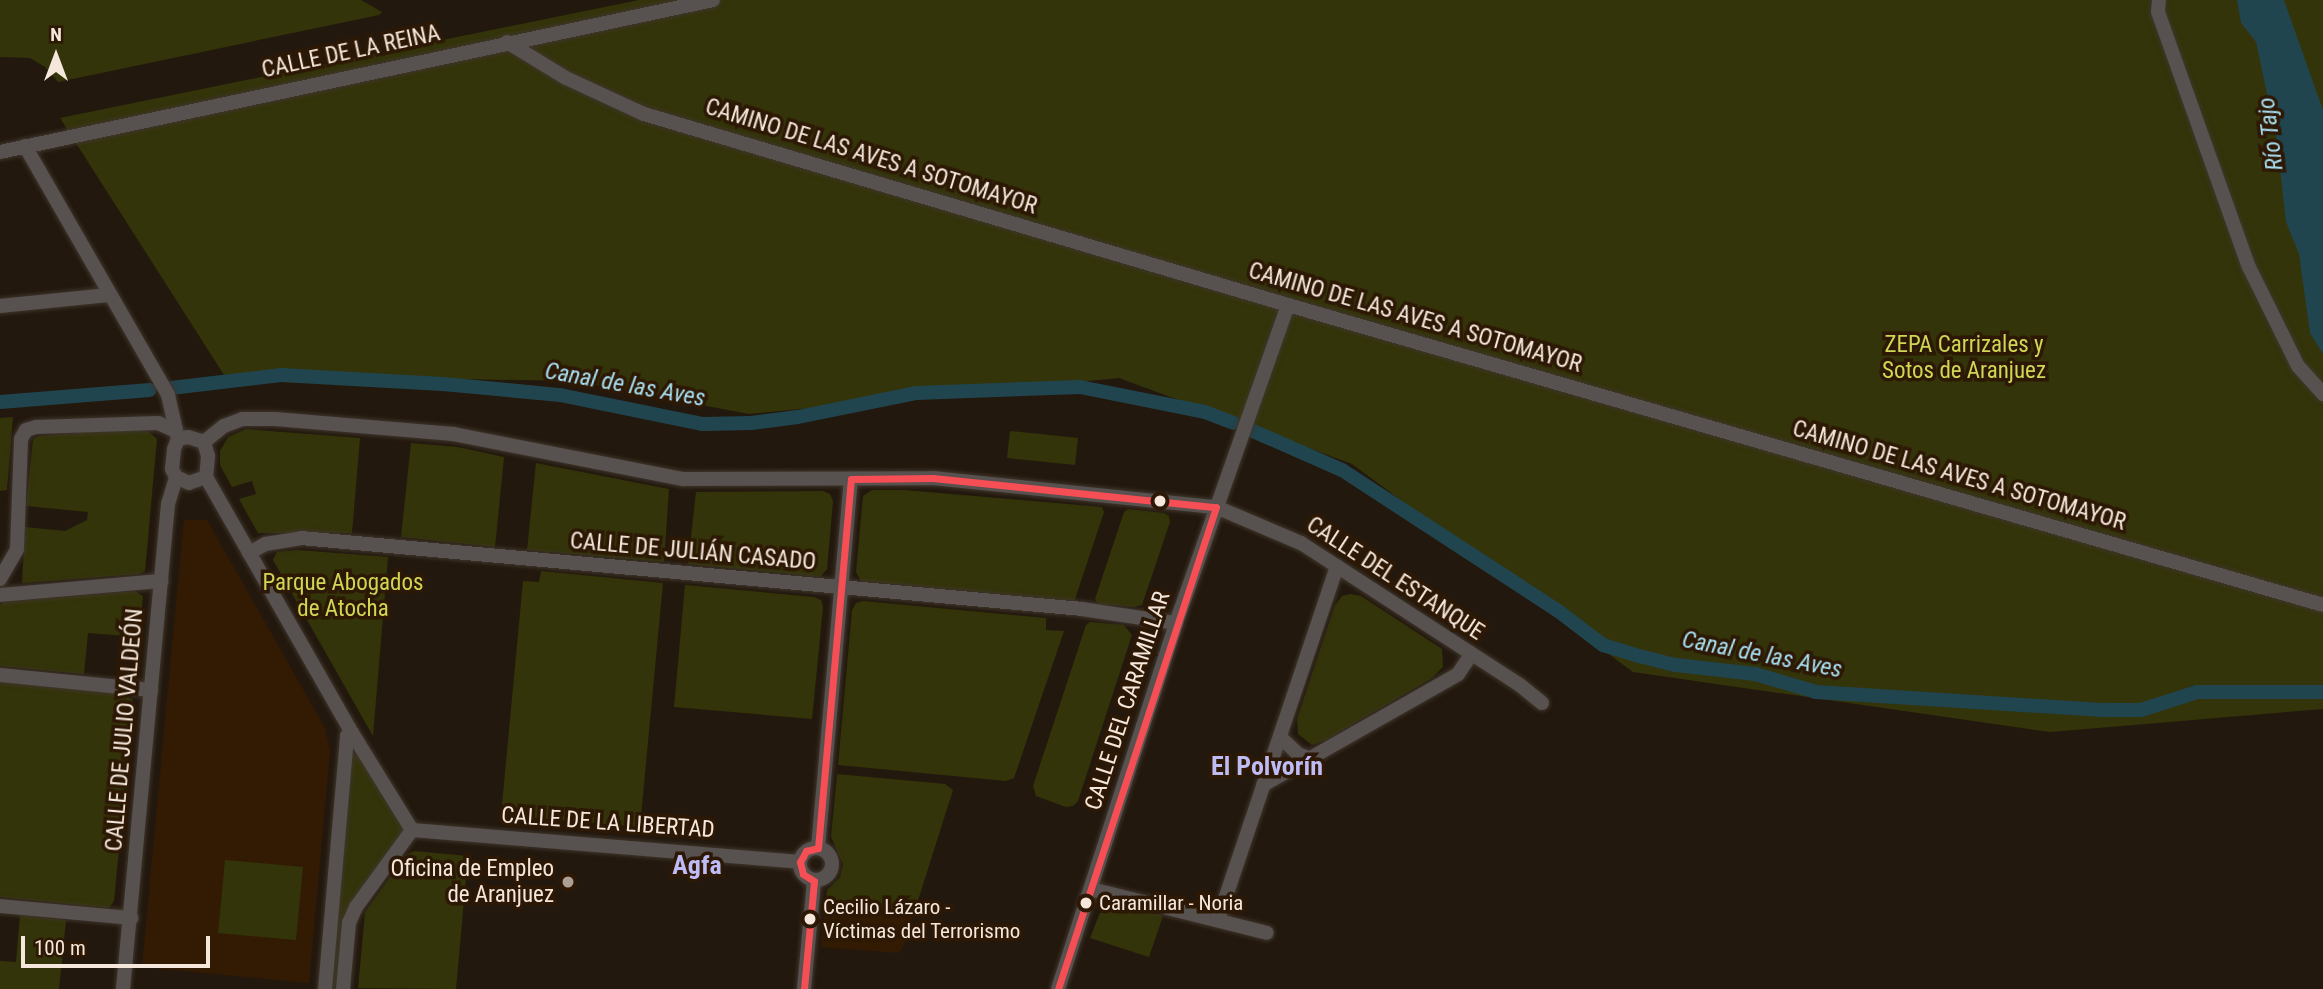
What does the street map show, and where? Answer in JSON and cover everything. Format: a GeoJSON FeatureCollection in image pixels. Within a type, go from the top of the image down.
{"type":"FeatureCollection","features":[{"type":"Feature","properties":{"kind":"street","name":"CALLE DE LA REINA"},"geometry":{"type":"LineString","coordinates":[[0,152],[713,0]]}},
{"type":"Feature","properties":{"kind":"street"},"geometry":{"type":"LineString","coordinates":[[2159,0],[2158,12],[2249,267],[2298,366],[2323,394]]}},
{"type":"Feature","properties":{"kind":"street","name":"CAMINO DE LAS AVES A SOTOMAYOR"},"geometry":{"type":"LineString","coordinates":[[507,42],[566,78],[644,114],[1288,305],[2323,605]]}},
{"type":"Feature","properties":{"kind":"street"},"geometry":{"type":"LineString","coordinates":[[24,146],[168,396],[177,435],[172,469],[176,477],[189,483],[206,477]]}},
{"type":"Feature","properties":{"kind":"street"},"geometry":{"type":"LineString","coordinates":[[0,306],[108,295]]}},
{"type":"Feature","properties":{"kind":"street","name":"CALLE DEL CARAMILLAR"},"geometry":{"type":"LineString","coordinates":[[1058,989],[1216,507],[1288,305]]}},
{"type":"Feature","properties":{"kind":"street","name":"CALLE DEL ESTANQUE"},"geometry":{"type":"LineString","coordinates":[[204,442],[225,426],[242,419],[275,419],[453,433],[683,479],[933,478],[1216,507],[1301,543],[1521,685],[1542,703]]}},
{"type":"Feature","properties":{"kind":"street"},"geometry":{"type":"LineString","coordinates":[[0,579],[17,550],[21,439],[26,430],[36,427],[158,423],[177,435],[198,438],[204,442],[208,456],[206,477],[352,733],[412,830],[356,907],[349,923],[343,989]]}},
{"type":"Feature","properties":{"kind":"street","name":"CALLE DE JULIO VALDEÓN"},"geometry":{"type":"LineString","coordinates":[[123,989],[168,503],[176,477]]}},
{"type":"Feature","properties":{"kind":"street"},"geometry":{"type":"LineString","coordinates":[[818,848],[851,479]]}},
{"type":"Feature","properties":{"kind":"street","name":"CALLE DE JULIÁN CASADO"},"geometry":{"type":"LineString","coordinates":[[249,553],[265,544],[301,538],[1082,609],[1177,623]]}},
{"type":"Feature","properties":{"kind":"street"},"geometry":{"type":"LineString","coordinates":[[1218,920],[1337,567]]}},
{"type":"Feature","properties":{"kind":"street"},"geometry":{"type":"LineString","coordinates":[[0,595],[161,581]]}},
{"type":"Feature","properties":{"kind":"street"},"geometry":{"type":"LineString","coordinates":[[1263,785],[1458,674],[1471,655]]}},
{"type":"Feature","properties":{"kind":"street"},"geometry":{"type":"LineString","coordinates":[[0,675],[151,690]]}},
{"type":"Feature","properties":{"kind":"street"},"geometry":{"type":"LineString","coordinates":[[325,989],[347,736],[352,733]]}},
{"type":"Feature","properties":{"kind":"street"},"geometry":{"type":"LineString","coordinates":[[1280,737],[1298,754],[1311,760]]}},
{"type":"Feature","properties":{"kind":"street","name":"CALLE DE LA LIBERTAD"},"geometry":{"type":"LineString","coordinates":[[412,830],[800,862]]}},
{"type":"Feature","properties":{"kind":"street"},"geometry":{"type":"LineString","coordinates":[[818,848],[829,854],[832,866],[827,877],[814,881],[803,874],[800,862],[806,851],[818,848]]}},
{"type":"Feature","properties":{"kind":"street"},"geometry":{"type":"LineString","coordinates":[[804,989],[814,881]]}},
{"type":"Feature","properties":{"kind":"street"},"geometry":{"type":"LineString","coordinates":[[1091,889],[1267,933]]}},
{"type":"Feature","properties":{"kind":"street"},"geometry":{"type":"LineString","coordinates":[[0,906],[131,918]]}},
{"type":"Feature","properties":{"kind":"shaded area"},"geometry":{"type":"Polygon","coordinates":[[[184,520],[207,520],[325,728],[330,750],[309,983],[142,967],[184,520]]]}},
{"type":"Feature","properties":{"kind":"shaded area"},"geometry":{"type":"Polygon","coordinates":[[[825,905],[914,913],[903,947],[898,953],[821,947],[825,905]]]}},
{"type":"Feature","properties":{"kind":"green space"},"geometry":{"type":"Polygon","coordinates":[[[0,0],[361,0],[382,12],[379,15],[58,82],[45,67],[30,58],[0,57],[0,0]]]}},
{"type":"Feature","properties":{"kind":"green space","name":"ZEPA Carrizales y Sotos de Aranjuez"},"geometry":{"type":"Polygon","coordinates":[[[639,0],[2323,0],[2323,709],[2050,732],[1633,672],[1352,464],[1119,378],[749,414],[574,381],[224,375],[60,118],[639,0]]]}},
{"type":"Feature","properties":{"kind":"green space"},"geometry":{"type":"Polygon","coordinates":[[[13,417],[7,490],[0,491],[0,418],[13,417]]]}},
{"type":"Feature","properties":{"kind":"green space"},"geometry":{"type":"Polygon","coordinates":[[[246,429],[360,438],[352,533],[258,533],[239,499],[256,494],[252,481],[232,487],[220,465],[220,451],[228,437],[246,429]]]}},
{"type":"Feature","properties":{"kind":"green space"},"geometry":{"type":"Polygon","coordinates":[[[117,430],[148,431],[157,439],[145,571],[139,574],[22,583],[25,527],[65,531],[87,520],[88,512],[26,506],[33,439],[39,436],[117,430]]]}},
{"type":"Feature","properties":{"kind":"green space"},"geometry":{"type":"Polygon","coordinates":[[[1010,431],[1078,438],[1075,465],[1007,458],[1010,431]]]}},
{"type":"Feature","properties":{"kind":"green space"},"geometry":{"type":"Polygon","coordinates":[[[411,443],[458,447],[504,457],[495,547],[401,537],[411,443]]]}},
{"type":"Feature","properties":{"kind":"green space"},"geometry":{"type":"Polygon","coordinates":[[[536,463],[669,489],[664,562],[527,550],[536,463]]]}},
{"type":"Feature","properties":{"kind":"green space"},"geometry":{"type":"Polygon","coordinates":[[[872,490],[905,490],[1102,507],[1104,512],[1075,599],[1073,601],[861,581],[856,572],[863,496],[872,490]]]}},
{"type":"Feature","properties":{"kind":"green space"},"geometry":{"type":"Polygon","coordinates":[[[823,491],[830,494],[833,501],[827,569],[820,577],[688,564],[696,492],[823,491]]]}},
{"type":"Feature","properties":{"kind":"green space"},"geometry":{"type":"Polygon","coordinates":[[[1128,509],[1164,513],[1169,516],[1170,522],[1142,605],[1134,607],[1098,604],[1095,599],[1124,512],[1128,509]]]}},
{"type":"Feature","properties":{"kind":"green space","name":"Parque Abogados de Atocha"},"geometry":{"type":"Polygon","coordinates":[[[298,550],[388,557],[373,736],[273,560],[277,552],[298,550]]]}},
{"type":"Feature","properties":{"kind":"green space"},"geometry":{"type":"Polygon","coordinates":[[[541,571],[663,583],[640,827],[501,815],[523,581],[539,582],[541,571]]]}},
{"type":"Feature","properties":{"kind":"green space"},"geometry":{"type":"Polygon","coordinates":[[[685,585],[814,597],[821,600],[823,607],[812,719],[674,707],[685,585]]]}},
{"type":"Feature","properties":{"kind":"green space"},"geometry":{"type":"Polygon","coordinates":[[[135,591],[143,596],[139,637],[88,633],[84,674],[0,666],[0,605],[3,602],[135,591]]]}},
{"type":"Feature","properties":{"kind":"green space"},"geometry":{"type":"Polygon","coordinates":[[[1342,596],[1361,596],[1442,649],[1443,667],[1432,678],[1326,740],[1312,745],[1298,734],[1297,719],[1335,605],[1342,596]]]}},
{"type":"Feature","properties":{"kind":"green space"},"geometry":{"type":"Polygon","coordinates":[[[863,601],[1046,618],[1046,630],[1064,631],[1014,778],[1006,781],[838,765],[852,610],[856,603],[863,601]]]}},
{"type":"Feature","properties":{"kind":"green space"},"geometry":{"type":"Polygon","coordinates":[[[1090,622],[1124,625],[1132,635],[1078,801],[1073,806],[1066,807],[1036,796],[1033,786],[1086,625],[1090,622]]]}},
{"type":"Feature","properties":{"kind":"green space"},"geometry":{"type":"Polygon","coordinates":[[[0,682],[123,694],[133,700],[114,901],[109,908],[0,897],[0,682]]]}},
{"type":"Feature","properties":{"kind":"green space"},"geometry":{"type":"Polygon","coordinates":[[[360,752],[404,830],[355,899],[338,989],[330,989],[352,755],[360,752]]]}},
{"type":"Feature","properties":{"kind":"green space"},"geometry":{"type":"Polygon","coordinates":[[[837,774],[945,784],[953,790],[914,913],[825,905],[827,890],[840,877],[843,864],[831,837],[837,774]]]}},
{"type":"Feature","properties":{"kind":"green space"},"geometry":{"type":"Polygon","coordinates":[[[414,851],[468,856],[456,989],[358,988],[365,912],[406,855],[414,851]]]}},
{"type":"Feature","properties":{"kind":"green space"},"geometry":{"type":"Polygon","coordinates":[[[225,860],[303,867],[296,940],[218,933],[225,860]]]}},
{"type":"Feature","properties":{"kind":"green space"},"geometry":{"type":"Polygon","coordinates":[[[1119,905],[1163,916],[1149,957],[1090,938],[1100,913],[1119,905]]]}},
{"type":"Feature","properties":{"kind":"green space"},"geometry":{"type":"Polygon","coordinates":[[[20,915],[66,920],[59,989],[0,989],[0,961],[16,962],[20,915]]]}},
{"type":"Feature","properties":{"kind":"water"},"geometry":{"type":"Polygon","coordinates":[[[2237,0],[2284,0],[2323,110],[2323,354],[2310,333],[2299,254],[2286,222],[2277,141],[2256,42],[2241,23],[2237,0]]]}},
{"type":"Feature","properties":{"kind":"waterway","name":"Canal de las Aves"},"geometry":{"type":"LineString","coordinates":[[171,388],[281,375],[443,384],[560,395],[703,424],[751,423],[798,417],[916,393],[1080,387],[1205,412],[1233,423]]}},
{"type":"Feature","properties":{"kind":"waterway","name":"Canal de las Aves"},"geometry":{"type":"LineString","coordinates":[[0,402],[150,390]]}},
{"type":"Feature","properties":{"kind":"waterway","name":"Canal de las Aves"},"geometry":{"type":"LineString","coordinates":[[1253,431],[1342,470],[1557,610],[1603,645],[1639,656],[1676,665],[1755,674],[1816,692],[2106,710],[2141,710],[2197,692],[2323,692]]}},
{"type":"Feature","properties":{"kind":"transit line"},"geometry":{"type":"LineString","coordinates":[[804,989],[814,881],[803,874],[800,862],[806,851],[818,848],[851,479],[933,478],[1216,507],[1058,989]]}},
{"type":"Feature","properties":{"kind":"place","name":"Oficina de Empleo de Aranjuez"},"geometry":{"type":"Point","coordinates":[568,882]}},
{"type":"Feature","properties":{"kind":"place","name":"Caramillar - Noria"},"geometry":{"type":"Point","coordinates":[1086,903]}},
{"type":"Feature","properties":{"kind":"place","name":"Cecilio Lázaro - Víctimas del Terrorismo"},"geometry":{"type":"Point","coordinates":[810,919]}},
{"type":"Feature","properties":{"kind":"district","name":"El Polvorín"},"geometry":{"type":"Point","coordinates":[1267,767]}},
{"type":"Feature","properties":{"kind":"district","name":"Agfa"},"geometry":{"type":"Point","coordinates":[697,866]}},
{"type":"Feature","properties":{"kind":"water label","name":"Río Tajo"},"geometry":{"type":"Point","coordinates":[2271,134]}}]}
